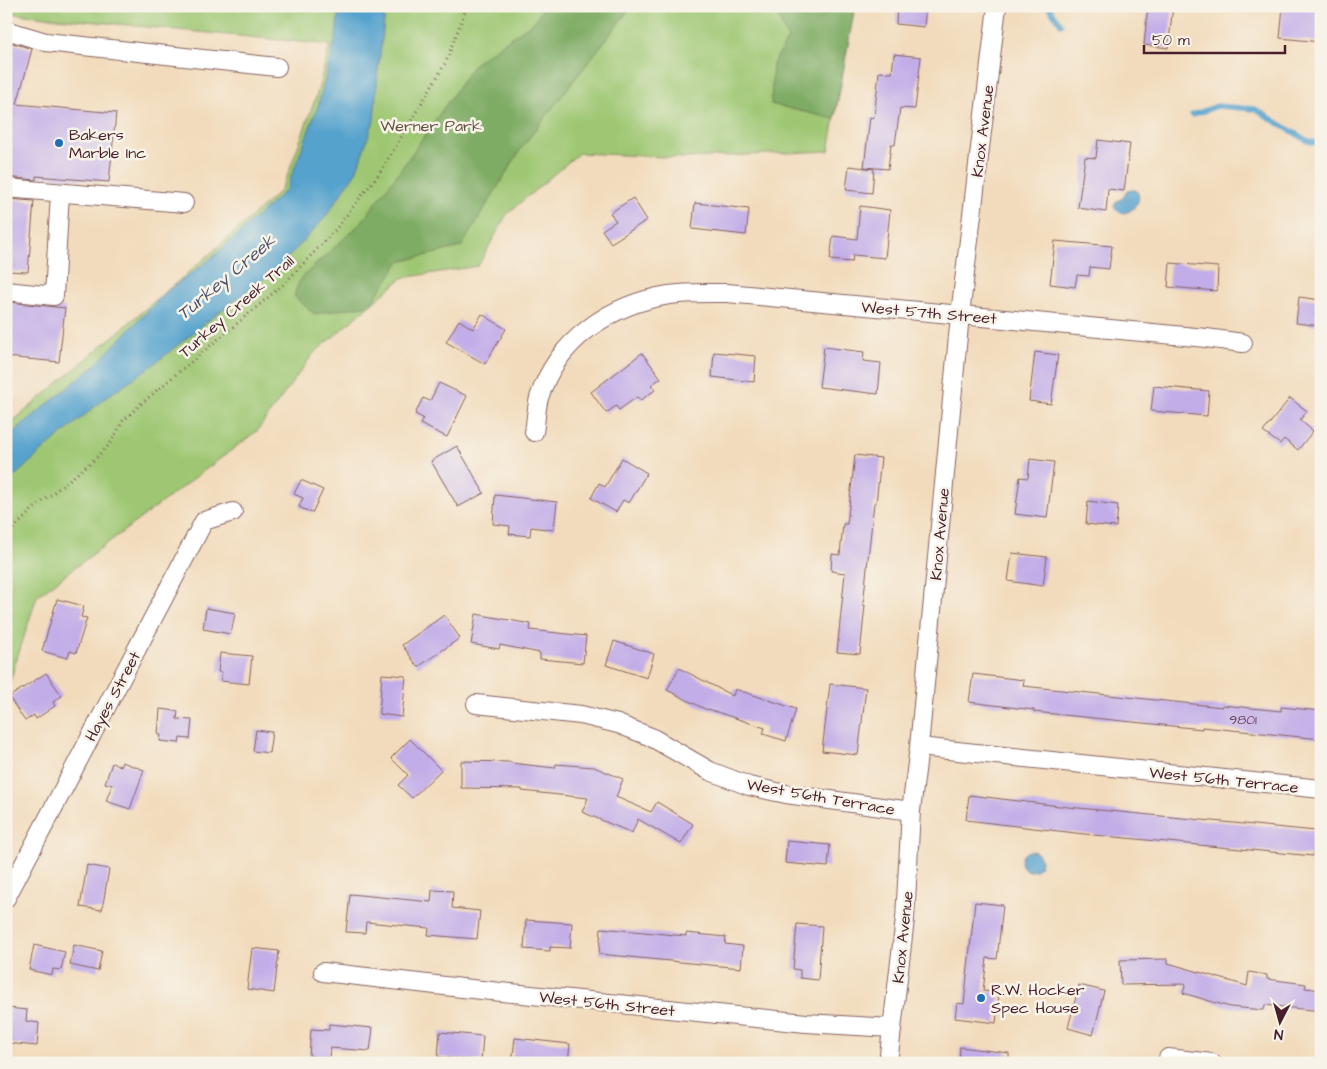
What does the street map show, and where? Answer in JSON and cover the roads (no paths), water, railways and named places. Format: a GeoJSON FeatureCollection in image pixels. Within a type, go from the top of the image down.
{"type":"FeatureCollection","features":[{"type":"Feature","properties":{"kind":"street","name":"Knox Avenue"},"geometry":{"type":"LineString","coordinates":[[888,1063],[905,919],[911,812],[919,747],[960,315],[997,6]]}},
{"type":"Feature","properties":{"kind":"street"},"geometry":{"type":"LineString","coordinates":[[6,30],[46,42],[277,67]]}},
{"type":"Feature","properties":{"kind":"street"},"geometry":{"type":"LineString","coordinates":[[6,188],[184,203]]}},
{"type":"Feature","properties":{"kind":"street"},"geometry":{"type":"LineString","coordinates":[[6,291],[54,296],[60,193]]}},
{"type":"Feature","properties":{"kind":"street","name":"West 57th Street"},"geometry":{"type":"LineString","coordinates":[[534,432],[539,400],[547,377],[560,356],[572,342],[597,322],[617,312],[649,300],[670,295],[718,293],[1243,343]]}},
{"type":"Feature","properties":{"kind":"street","name":"Hayes Street"},"geometry":{"type":"LineString","coordinates":[[6,898],[204,521],[233,512]]}},
{"type":"Feature","properties":{"kind":"street","name":"West 56th Terrace"},"geometry":{"type":"LineString","coordinates":[[476,704],[581,715],[618,724],[651,738],[710,771],[749,786],[786,794],[911,812]]}},
{"type":"Feature","properties":{"kind":"street","name":"West 56th Terrace"},"geometry":{"type":"LineString","coordinates":[[919,747],[1321,789]]}},
{"type":"Feature","properties":{"kind":"street","name":"West 56th Street"},"geometry":{"type":"LineString","coordinates":[[323,972],[806,1023],[892,1028]]}},
{"type":"Feature","properties":{"kind":"street"},"geometry":{"type":"LineString","coordinates":[[1168,1058],[1212,1063]]}},
{"type":"Feature","properties":{"kind":"water","name":"Turkey Creek"},"geometry":{"type":"Polygon","coordinates":[[[339,6],[386,6],[374,120],[356,172],[324,219],[278,268],[154,364],[105,398],[6,484],[6,438],[94,366],[165,293],[213,257],[286,190],[318,106],[336,37],[339,6]]]}},
{"type":"Feature","properties":{"kind":"water"},"geometry":{"type":"Polygon","coordinates":[[[1136,190],[1138,195],[1136,206],[1127,212],[1117,211],[1114,206],[1117,201],[1123,198],[1127,191],[1136,190]]]}},
{"type":"Feature","properties":{"kind":"water"},"geometry":{"type":"Polygon","coordinates":[[[1031,851],[1038,854],[1041,861],[1038,868],[1031,871],[1024,868],[1021,861],[1024,854],[1031,851]]]}},
{"type":"Feature","properties":{"kind":"waterway"},"geometry":{"type":"LineString","coordinates":[[1048,6],[1061,24]]}},
{"type":"Feature","properties":{"kind":"waterway"},"geometry":{"type":"LineString","coordinates":[[1192,115],[1217,106],[1255,109],[1308,141],[1321,144]]}},
{"type":"Feature","properties":{"kind":"place","name":"Bakers Marble Inc"},"geometry":{"type":"Point","coordinates":[59,143]}},
{"type":"Feature","properties":{"kind":"place","name":"R.W. Hocker Spec House"},"geometry":{"type":"Point","coordinates":[981,998]}},
{"type":"Feature","properties":{"kind":"park label","name":"Werner Park"},"geometry":{"type":"Point","coordinates":[431,125]}}]}
